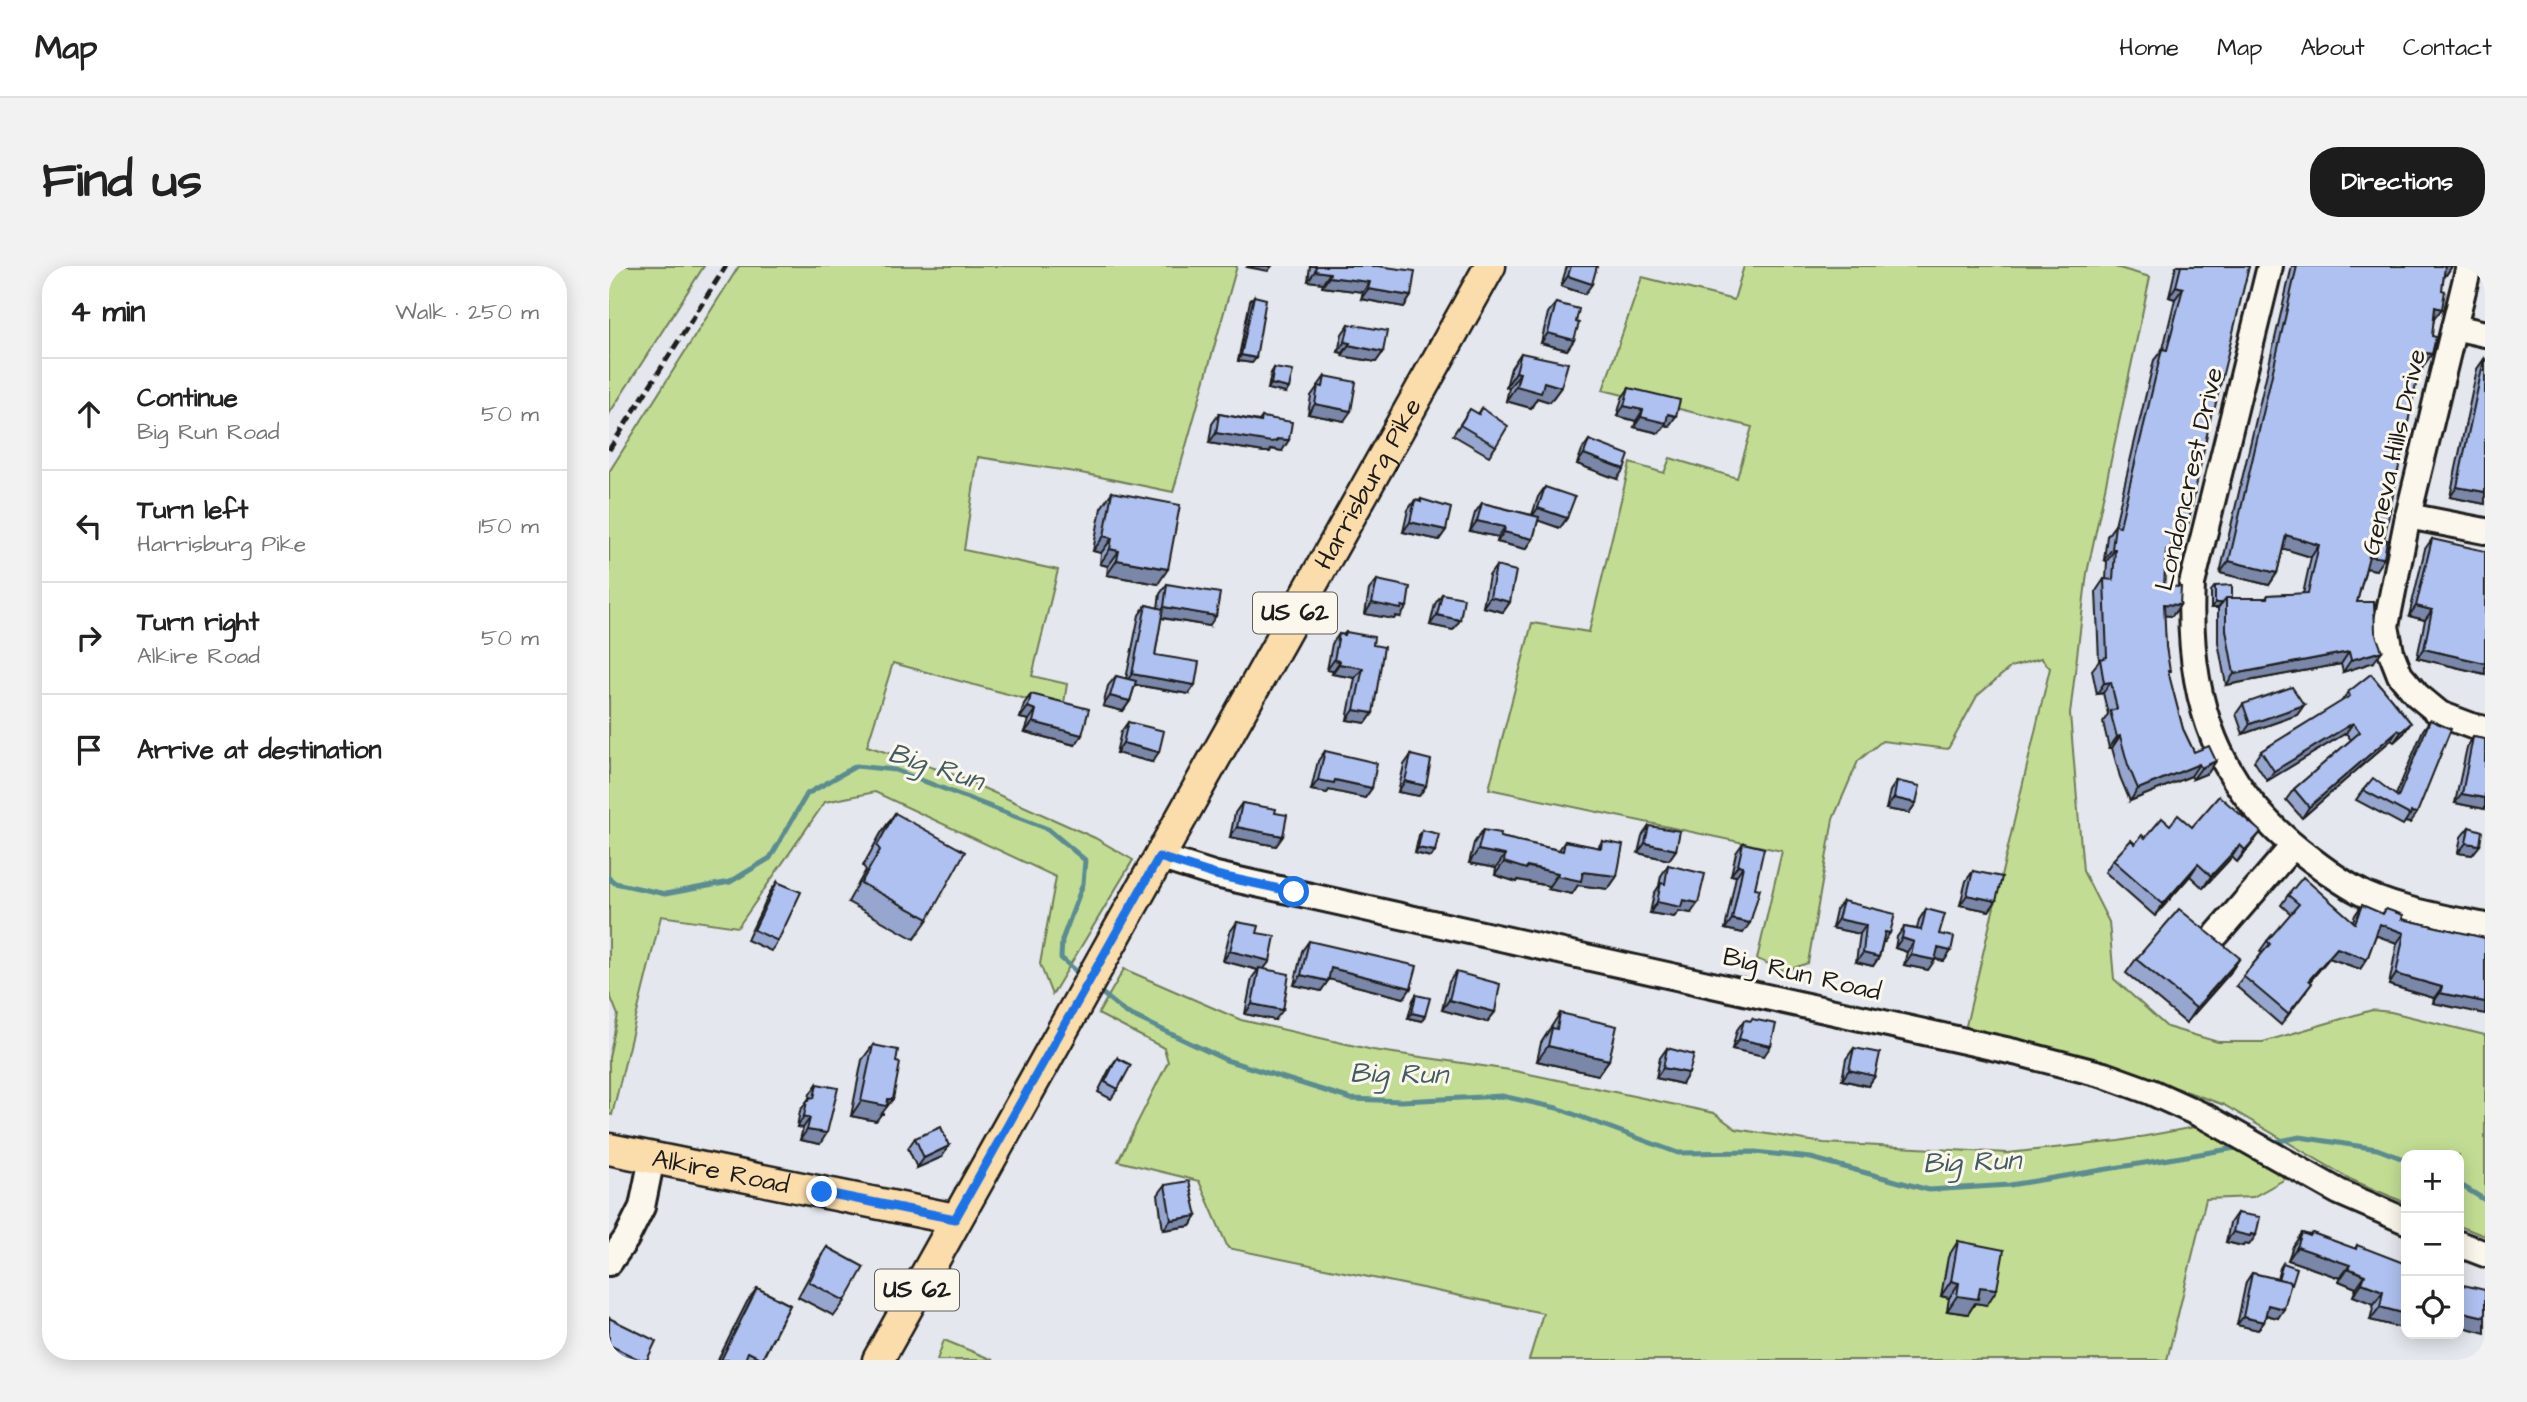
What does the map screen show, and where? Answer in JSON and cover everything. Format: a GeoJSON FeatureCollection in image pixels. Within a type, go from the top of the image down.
{"type":"FeatureCollection","features":[{"type":"Feature","properties":{"kind":"main road","name":"Harrisburg Pike"},"geometry":{"type":"LineString","coordinates":[[878,1360],[1490,266]]}},
{"type":"Feature","properties":{"kind":"main road","name":"Alkire Road"},"geometry":{"type":"LineString","coordinates":[[609,1149],[955,1219]]}},
{"type":"Feature","properties":{"kind":"street","name":"Londoncrest Drive"},"geometry":{"type":"LineString","coordinates":[[2270,266],[2192,584],[2190,626],[2195,678],[2207,722],[2222,759],[2251,802],[2283,839],[2329,873],[2365,894],[2404,908],[2485,926]]}},
{"type":"Feature","properties":{"kind":"street","name":"Geneva Hills Drive"},"geometry":{"type":"LineString","coordinates":[[2469,266],[2408,516],[2386,626],[2391,652],[2400,675],[2417,695],[2440,713],[2485,729]]}},
{"type":"Feature","properties":{"kind":"street"},"geometry":{"type":"LineString","coordinates":[[2454,327],[2485,334]]}},
{"type":"Feature","properties":{"kind":"street"},"geometry":{"type":"LineString","coordinates":[[2408,516],[2485,531]]}},
{"type":"Feature","properties":{"kind":"street"},"geometry":{"type":"LineString","coordinates":[[2217,934],[2293,846]]}},
{"type":"Feature","properties":{"kind":"street","name":"Big Run Road"},"geometry":{"type":"LineString","coordinates":[[1159,857],[1216,875],[2031,1056],[2116,1079],[2206,1117],[2339,1192],[2401,1219]]}},
{"type":"Feature","properties":{"kind":"street"},"geometry":{"type":"LineString","coordinates":[[609,1263],[627,1239],[642,1207],[652,1157]]}},
{"type":"Feature","properties":{"kind":"street"},"geometry":{"type":"LineString","coordinates":[[2464,1246],[2485,1254]]}},
{"type":"Feature","properties":{"kind":"green space"},"geometry":{"type":"Polygon","coordinates":[[[609,266],[704,266],[609,414],[609,266]]]}},
{"type":"Feature","properties":{"kind":"green space"},"geometry":{"type":"Polygon","coordinates":[[[739,266],[1237,266],[1173,492],[1081,473],[978,457],[964,550],[1058,570],[1032,676],[1067,684],[1063,709],[893,663],[867,746],[952,774],[1095,838],[1133,860],[1052,995],[1040,964],[1056,877],[875,792],[825,802],[738,927],[661,916],[612,1115],[609,1114],[609,1057],[618,1015],[609,993],[609,472],[739,266]]]}},
{"type":"Feature","properties":{"kind":"green space"},"geometry":{"type":"Polygon","coordinates":[[[1744,266],[2112,266],[2150,277],[2087,573],[2070,714],[2083,871],[2109,922],[2114,979],[2167,1027],[2218,1042],[2263,1042],[2372,1010],[2391,1012],[2485,1035],[2485,1236],[2464,1228],[2464,1150],[2401,1150],[2401,1201],[2352,1180],[2224,1105],[2127,1070],[1965,1030],[2050,668],[2041,658],[2011,667],[1977,696],[1948,749],[1882,741],[1858,761],[1833,819],[1808,963],[1785,971],[1757,959],[1782,851],[1489,789],[1532,623],[1589,632],[1630,463],[1664,473],[1670,458],[1737,478],[1752,427],[1603,390],[1642,277],[1734,300],[1744,266]]]}},
{"type":"Feature","properties":{"kind":"green space"},"geometry":{"type":"Polygon","coordinates":[[[1124,969],[1241,1020],[1373,1050],[1510,1070],[1714,1113],[1736,1129],[1824,1143],[2008,1153],[2119,1141],[2200,1126],[2287,1178],[2253,1197],[2206,1199],[2167,1360],[1529,1360],[1543,1313],[1228,1248],[1199,1181],[1118,1161],[1168,1062],[1164,1048],[1098,1014],[1124,969]]]}},
{"type":"Feature","properties":{"kind":"green space"},"geometry":{"type":"Polygon","coordinates":[[[944,1340],[993,1360],[937,1360],[944,1340]]]}},
{"type":"Feature","properties":{"kind":"building"},"geometry":{"type":"Polygon","coordinates":[[[1316,266],[1378,266],[1415,271],[1411,296],[1368,289],[1370,282],[1329,277],[1330,273],[1315,271],[1316,266]]]}},
{"type":"Feature","properties":{"kind":"building"},"geometry":{"type":"Polygon","coordinates":[[[1571,266],[1597,266],[1592,284],[1568,276],[1571,266]]]}},
{"type":"Feature","properties":{"kind":"building"},"geometry":{"type":"Polygon","coordinates":[[[2181,266],[2249,266],[2212,411],[2188,524],[2176,521],[2170,551],[2166,550],[2164,586],[2181,587],[2180,605],[2164,604],[2168,671],[2183,729],[2194,752],[2209,746],[2216,761],[2201,768],[2199,764],[2138,789],[2120,736],[2117,737],[2110,711],[2117,709],[2111,682],[2104,683],[2100,659],[2107,657],[2104,579],[2113,580],[2115,549],[2112,549],[2115,525],[2120,526],[2162,349],[2167,350],[2183,288],[2176,286],[2181,266]]]}},
{"type":"Feature","properties":{"kind":"building"},"geometry":{"type":"Polygon","coordinates":[[[2297,266],[2445,266],[2442,290],[2445,291],[2442,309],[2435,307],[2432,336],[2436,337],[2432,354],[2426,353],[2422,369],[2419,369],[2384,539],[2387,540],[2384,558],[2369,556],[2357,602],[2374,602],[2375,632],[2382,651],[2351,660],[2349,652],[2234,674],[2226,630],[2226,598],[2267,598],[2268,595],[2308,593],[2319,545],[2286,535],[2277,573],[2229,561],[2297,266]]]}},
{"type":"Feature","properties":{"kind":"building"},"geometry":{"type":"Polygon","coordinates":[[[1254,296],[1266,299],[1256,358],[1241,355],[1254,296]]]}},
{"type":"Feature","properties":{"kind":"building"},"geometry":{"type":"Polygon","coordinates":[[[1556,303],[1579,309],[1576,322],[1579,323],[1574,340],[1548,333],[1556,303]]]}},
{"type":"Feature","properties":{"kind":"building"},"geometry":{"type":"Polygon","coordinates":[[[1349,324],[1387,331],[1383,352],[1345,342],[1349,324]]]}},
{"type":"Feature","properties":{"kind":"building"},"geometry":{"type":"Polygon","coordinates":[[[1521,353],[1568,363],[1561,387],[1544,382],[1541,393],[1516,386],[1521,353]]]}},
{"type":"Feature","properties":{"kind":"building"},"geometry":{"type":"Polygon","coordinates":[[[2485,359],[2485,492],[2457,487],[2485,359]]]}},
{"type":"Feature","properties":{"kind":"building"},"geometry":{"type":"Polygon","coordinates":[[[1274,368],[1293,371],[1289,388],[1271,384],[1274,368]]]}},
{"type":"Feature","properties":{"kind":"building"},"geometry":{"type":"Polygon","coordinates":[[[1325,376],[1356,382],[1351,411],[1315,404],[1318,386],[1323,387],[1325,376]]]}},
{"type":"Feature","properties":{"kind":"building"},"geometry":{"type":"Polygon","coordinates":[[[1629,388],[1680,400],[1676,416],[1668,414],[1666,423],[1641,417],[1643,410],[1624,406],[1629,388]]]}},
{"type":"Feature","properties":{"kind":"building"},"geometry":{"type":"Polygon","coordinates":[[[1482,408],[1508,426],[1496,446],[1460,425],[1470,409],[1479,414],[1482,408]]]}},
{"type":"Feature","properties":{"kind":"building"},"geometry":{"type":"Polygon","coordinates":[[[1219,414],[1261,422],[1262,417],[1292,422],[1289,440],[1277,439],[1271,442],[1216,433],[1219,414]]]}},
{"type":"Feature","properties":{"kind":"building"},"geometry":{"type":"Polygon","coordinates":[[[1589,440],[1629,455],[1624,469],[1584,454],[1589,440]]]}},
{"type":"Feature","properties":{"kind":"building"},"geometry":{"type":"Polygon","coordinates":[[[1545,487],[1575,497],[1567,518],[1538,508],[1545,487]]]}},
{"type":"Feature","properties":{"kind":"building"},"geometry":{"type":"Polygon","coordinates":[[[1112,492],[1180,505],[1168,569],[1117,560],[1119,551],[1110,549],[1112,538],[1104,536],[1112,492]]]}},
{"type":"Feature","properties":{"kind":"building"},"geometry":{"type":"Polygon","coordinates":[[[1421,499],[1451,508],[1446,530],[1410,522],[1415,500],[1421,502],[1421,499]]]}},
{"type":"Feature","properties":{"kind":"building"},"geometry":{"type":"Polygon","coordinates":[[[1482,503],[1539,517],[1533,539],[1504,532],[1505,527],[1477,521],[1482,503]]]}},
{"type":"Feature","properties":{"kind":"building"},"geometry":{"type":"Polygon","coordinates":[[[2432,539],[2485,551],[2485,663],[2424,649],[2432,610],[2416,606],[2432,539]]]}},
{"type":"Feature","properties":{"kind":"building"},"geometry":{"type":"Polygon","coordinates":[[[1496,566],[1516,571],[1510,602],[1490,597],[1496,566]]]}},
{"type":"Feature","properties":{"kind":"building"},"geometry":{"type":"Polygon","coordinates":[[[1377,580],[1410,587],[1407,607],[1402,606],[1401,609],[1372,603],[1377,580]]]}},
{"type":"Feature","properties":{"kind":"building"},"geometry":{"type":"Polygon","coordinates":[[[1167,584],[1220,593],[1216,616],[1164,607],[1167,584]]]}},
{"type":"Feature","properties":{"kind":"building"},"geometry":{"type":"Polygon","coordinates":[[[2232,585],[2232,598],[2215,603],[2215,586],[2232,585]]]}},
{"type":"Feature","properties":{"kind":"building"},"geometry":{"type":"Polygon","coordinates":[[[1442,594],[1464,598],[1460,620],[1437,615],[1442,594]]]}},
{"type":"Feature","properties":{"kind":"building"},"geometry":{"type":"Polygon","coordinates":[[[1146,605],[1163,609],[1155,655],[1199,662],[1195,685],[1132,674],[1146,605]]]}},
{"type":"Feature","properties":{"kind":"building"},"geometry":{"type":"Polygon","coordinates":[[[1346,632],[1374,637],[1373,645],[1384,647],[1373,713],[1354,710],[1363,668],[1339,664],[1340,661],[1334,660],[1339,634],[1345,635],[1346,632]]]}},
{"type":"Feature","properties":{"kind":"building"},"geometry":{"type":"Polygon","coordinates":[[[2371,674],[2411,723],[2401,732],[2398,730],[2309,807],[2294,789],[2360,732],[2353,723],[2274,771],[2261,751],[2350,696],[2348,692],[2371,674]]]}},
{"type":"Feature","properties":{"kind":"building"},"geometry":{"type":"Polygon","coordinates":[[[1116,676],[1136,681],[1130,701],[1110,696],[1116,676]]]}},
{"type":"Feature","properties":{"kind":"building"},"geometry":{"type":"Polygon","coordinates":[[[2292,687],[2304,705],[2250,724],[2243,704],[2292,687]]]}},
{"type":"Feature","properties":{"kind":"building"},"geometry":{"type":"Polygon","coordinates":[[[1031,694],[1089,709],[1082,735],[1033,722],[1036,710],[1028,707],[1031,694]]]}},
{"type":"Feature","properties":{"kind":"building"},"geometry":{"type":"Polygon","coordinates":[[[2430,720],[2451,729],[2417,813],[2411,812],[2410,815],[2363,790],[2373,778],[2398,797],[2430,720]]]}},
{"type":"Feature","properties":{"kind":"building"},"geometry":{"type":"Polygon","coordinates":[[[1128,722],[1164,731],[1159,752],[1123,743],[1128,722]]]}},
{"type":"Feature","properties":{"kind":"building"},"geometry":{"type":"Polygon","coordinates":[[[2473,737],[2485,739],[2485,798],[2462,794],[2473,737]]]}},
{"type":"Feature","properties":{"kind":"building"},"geometry":{"type":"Polygon","coordinates":[[[1325,751],[1377,763],[1372,788],[1335,780],[1334,783],[1318,780],[1325,751]]]}},
{"type":"Feature","properties":{"kind":"building"},"geometry":{"type":"Polygon","coordinates":[[[1411,755],[1431,760],[1426,786],[1405,781],[1411,755]]]}},
{"type":"Feature","properties":{"kind":"building"},"geometry":{"type":"Polygon","coordinates":[[[1897,781],[1920,786],[1916,803],[1894,798],[1897,781]]]}},
{"type":"Feature","properties":{"kind":"building"},"geometry":{"type":"Polygon","coordinates":[[[2219,796],[2261,832],[2245,850],[2240,845],[2211,876],[2198,864],[2163,904],[2113,860],[2131,840],[2135,844],[2142,835],[2145,838],[2162,818],[2170,825],[2178,815],[2192,827],[2219,796]]]}},
{"type":"Feature","properties":{"kind":"building"},"geometry":{"type":"Polygon","coordinates":[[[1242,803],[1276,809],[1275,813],[1287,815],[1283,836],[1237,827],[1242,803]]]}},
{"type":"Feature","properties":{"kind":"building"},"geometry":{"type":"Polygon","coordinates":[[[895,813],[965,852],[928,919],[861,883],[880,850],[877,846],[895,813]]]}},
{"type":"Feature","properties":{"kind":"building"},"geometry":{"type":"Polygon","coordinates":[[[1649,826],[1680,831],[1676,850],[1645,843],[1649,826]]]}},
{"type":"Feature","properties":{"kind":"building"},"geometry":{"type":"Polygon","coordinates":[[[2469,827],[2482,831],[2480,845],[2466,843],[2469,827]]]}},
{"type":"Feature","properties":{"kind":"building"},"geometry":{"type":"Polygon","coordinates":[[[1422,830],[1439,834],[1435,851],[1418,848],[1422,830]]]}},
{"type":"Feature","properties":{"kind":"building"},"geometry":{"type":"Polygon","coordinates":[[[1483,830],[1501,833],[1500,837],[1563,851],[1565,841],[1601,848],[1602,841],[1623,845],[1617,876],[1583,872],[1581,881],[1557,876],[1558,873],[1527,866],[1526,869],[1504,862],[1505,855],[1478,850],[1483,830]]]}},
{"type":"Feature","properties":{"kind":"building"},"geometry":{"type":"Polygon","coordinates":[[[1743,843],[1764,848],[1755,888],[1760,889],[1750,923],[1732,919],[1743,866],[1738,865],[1743,843]]]}},
{"type":"Feature","properties":{"kind":"building"},"geometry":{"type":"Polygon","coordinates":[[[1668,865],[1705,874],[1698,903],[1683,900],[1681,907],[1657,902],[1661,883],[1665,884],[1668,865]]]}},
{"type":"Feature","properties":{"kind":"building"},"geometry":{"type":"Polygon","coordinates":[[[1973,871],[2002,877],[1996,901],[1967,895],[1973,871]]]}},
{"type":"Feature","properties":{"kind":"building"},"geometry":{"type":"Polygon","coordinates":[[[2303,877],[2355,923],[2362,905],[2383,914],[2386,909],[2403,915],[2402,919],[2485,938],[2485,1002],[2440,993],[2442,987],[2396,974],[2404,933],[2380,924],[2367,959],[2337,948],[2309,980],[2312,983],[2288,1014],[2243,976],[2270,944],[2267,941],[2299,904],[2288,895],[2303,877]]]}},
{"type":"Feature","properties":{"kind":"building"},"geometry":{"type":"Polygon","coordinates":[[[777,882],[801,892],[778,941],[754,930],[777,882]]]}},
{"type":"Feature","properties":{"kind":"building"},"geometry":{"type":"Polygon","coordinates":[[[1843,901],[1895,914],[1890,933],[1885,932],[1879,957],[1863,953],[1866,925],[1838,919],[1843,901]]]}},
{"type":"Feature","properties":{"kind":"building"},"geometry":{"type":"Polygon","coordinates":[[[1926,909],[1945,914],[1939,934],[1954,937],[1951,951],[1938,948],[1935,960],[1911,955],[1914,942],[1902,938],[1904,927],[1921,930],[1926,909]]]}},
{"type":"Feature","properties":{"kind":"building"},"geometry":{"type":"Polygon","coordinates":[[[2179,909],[2240,958],[2196,1008],[2136,959],[2179,909]]]}},
{"type":"Feature","properties":{"kind":"building"},"geometry":{"type":"Polygon","coordinates":[[[1237,922],[1259,926],[1257,933],[1275,936],[1270,961],[1230,951],[1237,922]]]}},
{"type":"Feature","properties":{"kind":"building"},"geometry":{"type":"Polygon","coordinates":[[[1309,941],[1417,966],[1411,988],[1331,968],[1328,981],[1301,975],[1309,941]]]}},
{"type":"Feature","properties":{"kind":"building"},"geometry":{"type":"Polygon","coordinates":[[[1259,968],[1289,974],[1283,1010],[1252,1004],[1259,968]]]}},
{"type":"Feature","properties":{"kind":"building"},"geometry":{"type":"Polygon","coordinates":[[[1456,972],[1500,984],[1495,1012],[1449,1000],[1456,972]]]}},
{"type":"Feature","properties":{"kind":"building"},"geometry":{"type":"Polygon","coordinates":[[[1416,995],[1430,998],[1425,1016],[1412,1013],[1416,995]]]}},
{"type":"Feature","properties":{"kind":"building"},"geometry":{"type":"Polygon","coordinates":[[[1560,1013],[1617,1026],[1609,1060],[1548,1046],[1552,1028],[1557,1029],[1560,1013]]]}},
{"type":"Feature","properties":{"kind":"building"},"geometry":{"type":"Polygon","coordinates":[[[1744,1020],[1776,1024],[1771,1046],[1739,1039],[1744,1020]]]}},
{"type":"Feature","properties":{"kind":"building"},"geometry":{"type":"Polygon","coordinates":[[[873,1045],[898,1050],[896,1062],[900,1063],[893,1099],[888,1099],[887,1106],[861,1101],[873,1045]]]}},
{"type":"Feature","properties":{"kind":"building"},"geometry":{"type":"Polygon","coordinates":[[[1667,1048],[1694,1055],[1689,1073],[1663,1068],[1667,1048]]]}},
{"type":"Feature","properties":{"kind":"building"},"geometry":{"type":"Polygon","coordinates":[[[1854,1048],[1880,1053],[1875,1076],[1849,1070],[1854,1048]]]}},
{"type":"Feature","properties":{"kind":"building"},"geometry":{"type":"Polygon","coordinates":[[[1117,1058],[1131,1065],[1118,1089],[1105,1082],[1117,1058]]]}},
{"type":"Feature","properties":{"kind":"building"},"geometry":{"type":"Polygon","coordinates":[[[817,1084],[838,1088],[827,1133],[807,1130],[810,1118],[804,1116],[807,1101],[810,1097],[814,1098],[817,1084]]]}},
{"type":"Feature","properties":{"kind":"building"},"geometry":{"type":"Polygon","coordinates":[[[941,1127],[949,1146],[924,1158],[915,1138],[941,1127]]]}},
{"type":"Feature","properties":{"kind":"building"},"geometry":{"type":"Polygon","coordinates":[[[1189,1181],[1197,1216],[1171,1220],[1165,1185],[1189,1181]]]}},
{"type":"Feature","properties":{"kind":"building"},"geometry":{"type":"Polygon","coordinates":[[[2237,1213],[2260,1217],[2256,1235],[2233,1232],[2237,1213]]]}},
{"type":"Feature","properties":{"kind":"building"},"geometry":{"type":"Polygon","coordinates":[[[2302,1233],[2310,1236],[2312,1233],[2356,1249],[2357,1245],[2401,1262],[2401,1313],[2380,1307],[2383,1291],[2362,1283],[2365,1275],[2348,1268],[2350,1265],[2297,1247],[2302,1233]]]}},
{"type":"Feature","properties":{"kind":"building"},"geometry":{"type":"Polygon","coordinates":[[[1958,1241],[2004,1250],[1997,1289],[1980,1287],[1978,1299],[1957,1296],[1959,1283],[1951,1281],[1958,1241]]]}},
{"type":"Feature","properties":{"kind":"building"},"geometry":{"type":"Polygon","coordinates":[[[827,1247],[864,1267],[845,1301],[809,1282],[827,1247]]]}},
{"type":"Feature","properties":{"kind":"building"},"geometry":{"type":"Polygon","coordinates":[[[2283,1263],[2297,1268],[2292,1284],[2278,1279],[2283,1263]]]}},
{"type":"Feature","properties":{"kind":"building"},"geometry":{"type":"Polygon","coordinates":[[[2252,1273],[2291,1282],[2284,1309],[2268,1305],[2264,1322],[2243,1317],[2252,1273]]]}},
{"type":"Feature","properties":{"kind":"building"},"geometry":{"type":"Polygon","coordinates":[[[2464,1285],[2485,1290],[2485,1317],[2464,1312],[2464,1285]]]}},
{"type":"Feature","properties":{"kind":"building"},"geometry":{"type":"Polygon","coordinates":[[[757,1288],[790,1305],[762,1359],[748,1352],[745,1360],[721,1360],[757,1288]]]}},
{"type":"Feature","properties":{"kind":"building"},"geometry":{"type":"Polygon","coordinates":[[[609,1318],[656,1341],[647,1360],[640,1360],[609,1345],[609,1318]]]}},
{"type":"Feature","properties":{"kind":"waterway","name":"Big Run"},"geometry":{"type":"LineString","coordinates":[[609,878],[615,883],[665,894],[730,882],[770,858],[807,794],[856,766],[895,770],[1048,829],[1085,860],[1083,884],[1062,940],[1061,958],[1082,976]]}},
{"type":"Feature","properties":{"kind":"waterway","name":"Big Run"},"geometry":{"type":"LineString","coordinates":[[1097,989],[1125,1012],[1226,1060],[1351,1099],[1402,1101],[1502,1096],[1557,1108],[1678,1153],[1755,1152],[1811,1158],[1929,1190],[2010,1185],[2242,1147]]}},
{"type":"Feature","properties":{"kind":"waterway","name":"Big Run"},"geometry":{"type":"LineString","coordinates":[[2269,1143],[2300,1137],[2377,1149],[2401,1158]]}},
{"type":"Feature","properties":{"kind":"waterway","name":"Big Run"},"geometry":{"type":"LineString","coordinates":[[2464,1187],[2485,1200]]}},
{"type":"Feature","properties":{"kind":"railway"},"geometry":{"type":"LineString","coordinates":[[609,450],[726,266]]}},
{"type":"Feature","properties":{"kind":"route"},"geometry":{"type":"LineString","coordinates":[[822,1192],[955,1219],[1159,857],[1216,875],[1294,892]]}}]}
